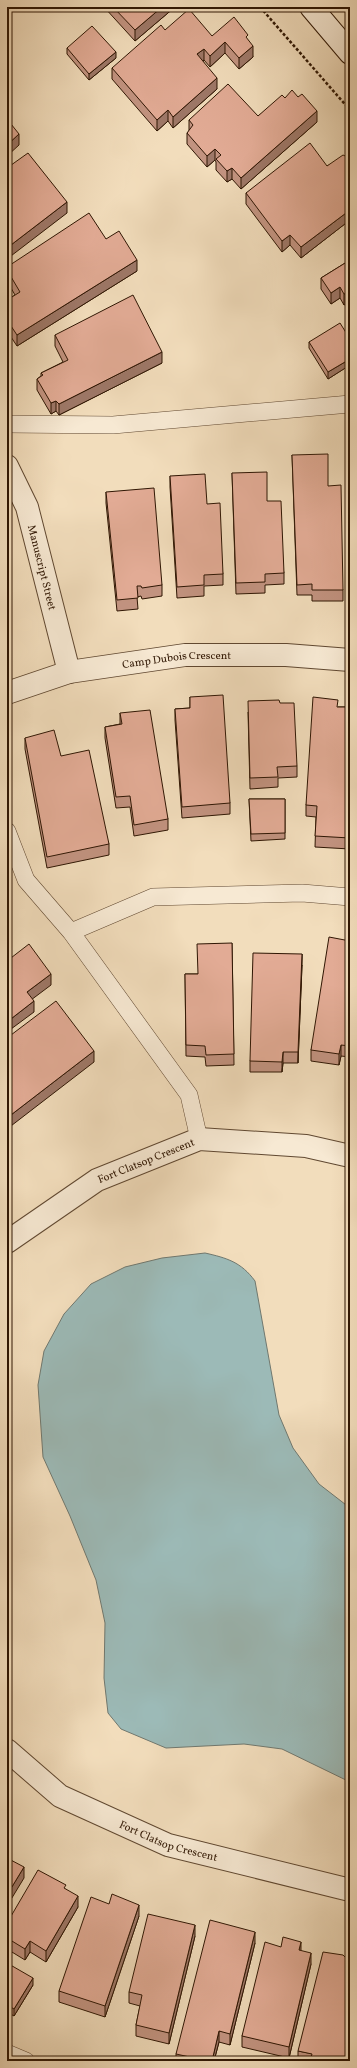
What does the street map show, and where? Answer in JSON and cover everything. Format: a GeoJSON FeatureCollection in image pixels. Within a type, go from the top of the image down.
{"type":"FeatureCollection","features":[{"type":"Feature","properties":{"kind":"street"},"geometry":{"type":"LineString","coordinates":[[311,7],[350,53]]}},
{"type":"Feature","properties":{"kind":"street","name":"Manuscript Street"},"geometry":{"type":"LineString","coordinates":[[7,466],[27,508],[69,672]]}},
{"type":"Feature","properties":{"kind":"street","name":"Camp Dubois Crescent"},"geometry":{"type":"LineString","coordinates":[[7,693],[69,672],[185,655],[286,655],[350,660]]}},
{"type":"Feature","properties":{"kind":"street","name":"Fort Clatsop Crescent"},"geometry":{"type":"LineString","coordinates":[[8,1240],[97,1180],[199,1139],[306,1146],[350,1156]]}},
{"type":"Feature","properties":{"kind":"street","name":"Fort Clatsop Crescent"},"geometry":{"type":"LineString","coordinates":[[7,1750],[60,1796],[168,1845],[350,1890]]}},
{"type":"Feature","properties":{"kind":"lane"},"geometry":{"type":"LineString","coordinates":[[7,424],[113,425],[350,404]]}},
{"type":"Feature","properties":{"kind":"lane"},"geometry":{"type":"LineString","coordinates":[[7,831],[26,880],[71,932],[189,1094],[199,1139]]}},
{"type":"Feature","properties":{"kind":"lane"},"geometry":{"type":"LineString","coordinates":[[71,932],[153,897],[302,893],[350,897]]}},
{"type":"Feature","properties":{"kind":"lane"},"geometry":{"type":"LineString","coordinates":[[7,2053],[26,2061]]}},
{"type":"Feature","properties":{"kind":"path"},"geometry":{"type":"LineString","coordinates":[[260,7],[350,110]]}},
{"type":"Feature","properties":{"kind":"water"},"geometry":{"type":"Polygon","coordinates":[[[205,1253],[227,1259],[239,1265],[255,1281],[279,1415],[293,1448],[319,1484],[350,1508],[350,1782],[282,1749],[244,1744],[166,1748],[121,1729],[108,1713],[104,1678],[105,1623],[96,1580],[70,1516],[43,1457],[38,1385],[44,1351],[64,1314],[91,1284],[125,1267],[162,1258],[205,1253]]]}},
{"type":"Feature","properties":{"kind":"building"},"geometry":{"type":"Polygon","coordinates":[[[113,7],[162,7],[135,30],[113,7]]]}},
{"type":"Feature","properties":{"kind":"building"},"geometry":{"type":"Polygon","coordinates":[[[189,9],[212,36],[234,17],[248,35],[246,37],[253,46],[239,58],[225,42],[210,56],[204,49],[197,54],[217,78],[173,117],[168,110],[157,120],[112,68],[161,25],[165,30],[189,9]]]}},
{"type":"Feature","properties":{"kind":"building"},"geometry":{"type":"Polygon","coordinates":[[[92,26],[116,52],[89,74],[67,48],[92,26]]]}},
{"type":"Feature","properties":{"kind":"building"},"geometry":{"type":"Polygon","coordinates":[[[228,84],[258,116],[282,95],[285,98],[292,90],[298,97],[302,94],[317,111],[241,178],[232,168],[227,171],[216,159],[221,155],[215,149],[207,156],[187,133],[193,125],[189,120],[228,84]]]}},
{"type":"Feature","properties":{"kind":"building"},"geometry":{"type":"Polygon","coordinates":[[[7,119],[19,134],[7,145],[7,119]]]}},
{"type":"Feature","properties":{"kind":"building"},"geometry":{"type":"Polygon","coordinates":[[[310,143],[327,166],[343,155],[350,158],[350,210],[301,247],[290,235],[282,241],[246,193],[310,143]]]}},
{"type":"Feature","properties":{"kind":"building"},"geometry":{"type":"Polygon","coordinates":[[[28,153],[67,202],[7,248],[7,168],[28,153]]]}},
{"type":"Feature","properties":{"kind":"building"},"geometry":{"type":"Polygon","coordinates":[[[89,213],[106,239],[119,231],[137,260],[17,335],[7,320],[7,300],[20,292],[7,270],[7,267],[89,213]]]}},
{"type":"Feature","properties":{"kind":"building"},"geometry":{"type":"Polygon","coordinates":[[[350,260],[350,292],[344,294],[340,287],[331,293],[321,278],[350,260]]]}},
{"type":"Feature","properties":{"kind":"building"},"geometry":{"type":"Polygon","coordinates":[[[133,295],[162,352],[59,404],[56,401],[51,403],[37,379],[43,375],[41,373],[68,360],[55,335],[133,295]]]}},
{"type":"Feature","properties":{"kind":"building"},"geometry":{"type":"Polygon","coordinates":[[[340,323],[350,339],[350,359],[328,372],[309,342],[340,323]]]}},
{"type":"Feature","properties":{"kind":"building"},"geometry":{"type":"Polygon","coordinates":[[[328,454],[328,486],[341,485],[343,590],[312,590],[312,584],[297,585],[292,455],[328,454]]]}},
{"type":"Feature","properties":{"kind":"building"},"geometry":{"type":"Polygon","coordinates":[[[267,472],[267,501],[281,501],[284,573],[265,574],[265,582],[236,583],[232,473],[267,472]]]}},
{"type":"Feature","properties":{"kind":"building"},"geometry":{"type":"Polygon","coordinates":[[[205,474],[207,504],[220,503],[223,574],[204,575],[204,585],[177,587],[170,476],[205,474]]]}},
{"type":"Feature","properties":{"kind":"building"},"geometry":{"type":"Polygon","coordinates":[[[154,488],[162,585],[142,588],[141,586],[137,586],[138,598],[117,600],[106,492],[154,488]]]}},
{"type":"Feature","properties":{"kind":"building"},"geometry":{"type":"Polygon","coordinates":[[[223,695],[230,803],[182,807],[175,709],[190,708],[190,697],[223,695]]]}},
{"type":"Feature","properties":{"kind":"building"},"geometry":{"type":"Polygon","coordinates":[[[313,697],[338,700],[337,707],[350,707],[350,838],[315,836],[317,806],[306,805],[313,697]]]}},
{"type":"Feature","properties":{"kind":"building"},"geometry":{"type":"Polygon","coordinates":[[[279,700],[280,703],[294,703],[297,766],[277,767],[278,777],[250,778],[248,701],[279,700]]]}},
{"type":"Feature","properties":{"kind":"building"},"geometry":{"type":"Polygon","coordinates":[[[150,710],[168,819],[134,825],[130,796],[116,797],[105,727],[122,724],[120,713],[150,710]]]}},
{"type":"Feature","properties":{"kind":"building"},"geometry":{"type":"Polygon","coordinates":[[[54,730],[61,756],[89,750],[109,844],[47,857],[25,738],[54,730]]]}},
{"type":"Feature","properties":{"kind":"building"},"geometry":{"type":"Polygon","coordinates":[[[249,799],[285,799],[285,833],[251,834],[249,799]]]}},
{"type":"Feature","properties":{"kind":"building"},"geometry":{"type":"Polygon","coordinates":[[[329,937],[350,941],[350,1046],[341,1045],[339,1054],[311,1050],[329,937]]]}},
{"type":"Feature","properties":{"kind":"building"},"geometry":{"type":"Polygon","coordinates":[[[232,943],[234,1054],[206,1055],[205,1046],[186,1045],[185,974],[198,974],[197,944],[232,943]]]}},
{"type":"Feature","properties":{"kind":"building"},"geometry":{"type":"Polygon","coordinates":[[[29,944],[51,974],[27,992],[34,1001],[7,1022],[7,961],[29,944]]]}},
{"type":"Feature","properties":{"kind":"building"},"geometry":{"type":"Polygon","coordinates":[[[253,953],[302,954],[298,1052],[283,1052],[282,1062],[250,1061],[253,953]]]}},
{"type":"Feature","properties":{"kind":"building"},"geometry":{"type":"Polygon","coordinates":[[[56,1001],[94,1051],[7,1118],[7,1038],[56,1001]]]}},
{"type":"Feature","properties":{"kind":"building"},"geometry":{"type":"Polygon","coordinates":[[[7,1858],[24,1867],[7,1895],[7,1858]]]}},
{"type":"Feature","properties":{"kind":"building"},"geometry":{"type":"Polygon","coordinates":[[[38,1870],[66,1885],[64,1888],[78,1896],[46,1951],[30,1941],[25,1949],[7,1938],[7,1923],[38,1870]]]}},
{"type":"Feature","properties":{"kind":"building"},"geometry":{"type":"Polygon","coordinates":[[[112,1894],[139,1905],[105,2006],[59,1991],[91,1897],[109,1904],[112,1894]]]}},
{"type":"Feature","properties":{"kind":"building"},"geometry":{"type":"Polygon","coordinates":[[[148,1914],[195,1925],[169,2033],[136,2025],[142,1995],[129,1992],[148,1914]]]}},
{"type":"Feature","properties":{"kind":"building"},"geometry":{"type":"Polygon","coordinates":[[[210,1920],[255,1932],[230,2034],[219,2031],[212,2061],[208,2061],[176,2054],[210,1920]]]}},
{"type":"Feature","properties":{"kind":"building"},"geometry":{"type":"Polygon","coordinates":[[[283,1937],[301,1942],[299,1950],[311,1953],[289,2047],[242,2036],[265,1942],[281,1947],[283,1937]]]}},
{"type":"Feature","properties":{"kind":"building"},"geometry":{"type":"Polygon","coordinates":[[[323,1952],[343,1955],[350,1962],[350,2050],[347,2061],[310,2061],[312,2054],[298,2051],[323,1952]]]}},
{"type":"Feature","properties":{"kind":"building"},"geometry":{"type":"Polygon","coordinates":[[[7,1963],[33,1978],[14,2009],[7,2005],[7,1963]]]}}]}
